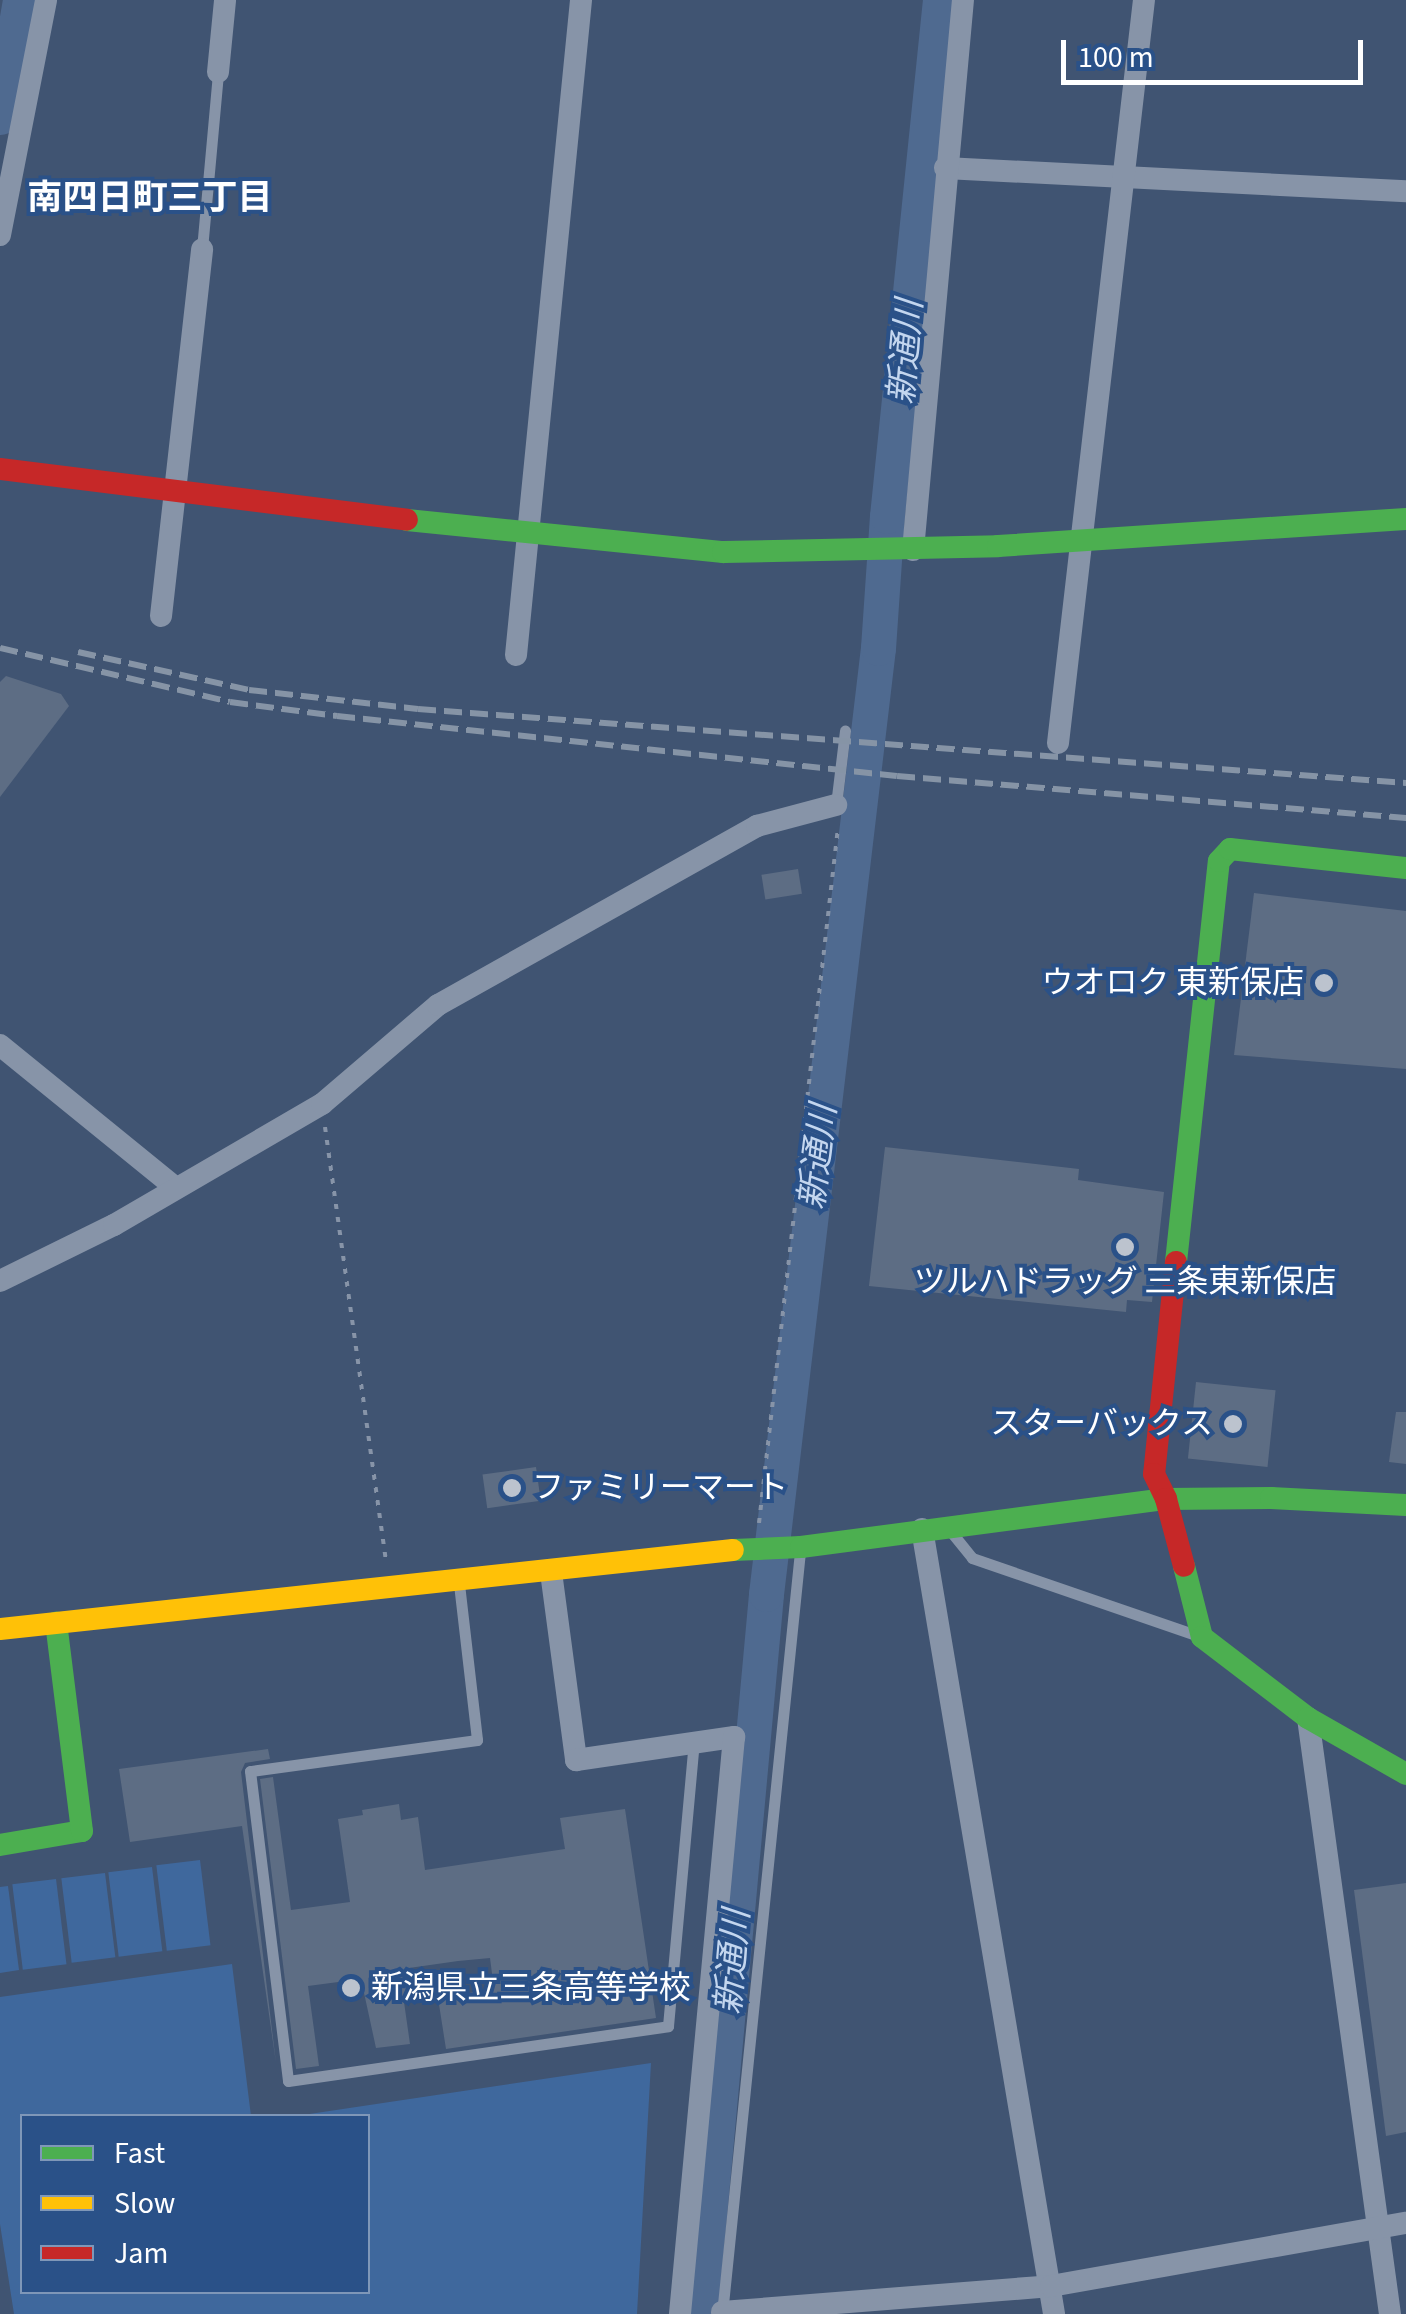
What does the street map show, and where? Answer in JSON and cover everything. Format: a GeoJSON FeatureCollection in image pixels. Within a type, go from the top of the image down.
{"type":"FeatureCollection","features":[{"type":"Feature","properties":{"kind":"street"},"geometry":{"type":"LineString","coordinates":[[0,236],[46,0]]}},
{"type":"Feature","properties":{"kind":"street"},"geometry":{"type":"LineString","coordinates":[[218,72],[225,0]]}},
{"type":"Feature","properties":{"kind":"street"},"geometry":{"type":"LineString","coordinates":[[516,656],[581,0]]}},
{"type":"Feature","properties":{"kind":"street"},"geometry":{"type":"LineString","coordinates":[[913,550],[963,0]]}},
{"type":"Feature","properties":{"kind":"street"},"geometry":{"type":"LineString","coordinates":[[1058,743],[1144,0]]}},
{"type":"Feature","properties":{"kind":"street"},"geometry":{"type":"LineString","coordinates":[[945,168],[1406,191]]}},
{"type":"Feature","properties":{"kind":"street"},"geometry":{"type":"LineString","coordinates":[[161,616],[202,249]]}},
{"type":"Feature","properties":{"kind":"street"},"geometry":{"type":"LineString","coordinates":[[0,469],[530,535],[723,552],[913,550],[1406,519]]}},
{"type":"Feature","properties":{"kind":"street"},"geometry":{"type":"LineString","coordinates":[[0,1281],[114,1225],[322,1104],[438,1004],[756,826],[836,805]]}},
{"type":"Feature","properties":{"kind":"street"},"geometry":{"type":"LineString","coordinates":[[1406,868],[1230,850],[1219,861],[1154,1474],[1166,1499],[1202,1637],[1308,1718],[1406,1774]]}},
{"type":"Feature","properties":{"kind":"street"},"geometry":{"type":"LineString","coordinates":[[0,1045],[176,1188]]}},
{"type":"Feature","properties":{"kind":"street"},"geometry":{"type":"LineString","coordinates":[[0,1629],[793,1547],[1166,1499],[1271,1498],[1406,1505]]}},
{"type":"Feature","properties":{"kind":"street"},"geometry":{"type":"LineString","coordinates":[[922,1529],[1054,2314]]}},
{"type":"Feature","properties":{"kind":"street"},"geometry":{"type":"LineString","coordinates":[[550,1572],[576,1760],[734,1737],[680,2314]]}},
{"type":"Feature","properties":{"kind":"street"},"geometry":{"type":"LineString","coordinates":[[0,1845],[82,1831],[56,1623]]}},
{"type":"Feature","properties":{"kind":"street"},"geometry":{"type":"LineString","coordinates":[[1308,1718],[1390,2314]]}},
{"type":"Feature","properties":{"kind":"street"},"geometry":{"type":"LineString","coordinates":[[722,2313],[1051,2286],[1406,2222]]}},
{"type":"Feature","properties":{"kind":"lane"},"geometry":{"type":"LineString","coordinates":[[202,249],[218,72]]}},
{"type":"Feature","properties":{"kind":"lane"},"geometry":{"type":"LineString","coordinates":[[836,805],[845,731]]}},
{"type":"Feature","properties":{"kind":"lane"},"geometry":{"type":"LineString","coordinates":[[948,1528],[972,1558],[1202,1637]]}},
{"type":"Feature","properties":{"kind":"lane"},"geometry":{"type":"LineString","coordinates":[[722,2313],[793,1547]]}},
{"type":"Feature","properties":{"kind":"lane"},"geometry":{"type":"LineString","coordinates":[[459,1581],[477,1740],[250,1772],[288,2081],[668,2026],[694,1743]]}},
{"type":"Feature","properties":{"kind":"path"},"geometry":{"type":"LineString","coordinates":[[758,1548],[839,841],[836,805]]}},
{"type":"Feature","properties":{"kind":"path"},"geometry":{"type":"LineString","coordinates":[[322,1104],[390,1587]]}},
{"type":"Feature","properties":{"kind":"shaded area"},"geometry":{"type":"Polygon","coordinates":[[[200,1860],[210,1945],[167,1951],[156,1865],[200,1860]]]}},
{"type":"Feature","properties":{"kind":"shaded area"},"geometry":{"type":"Polygon","coordinates":[[[152,1867],[162,1951],[119,1957],[108,1872],[152,1867]]]}},
{"type":"Feature","properties":{"kind":"shaded area"},"geometry":{"type":"Polygon","coordinates":[[[105,1873],[115,1957],[72,1963],[61,1878],[105,1873]]]}},
{"type":"Feature","properties":{"kind":"shaded area"},"geometry":{"type":"Polygon","coordinates":[[[56,1879],[66,1964],[23,1970],[12,1884],[56,1879]]]}},
{"type":"Feature","properties":{"kind":"shaded area"},"geometry":{"type":"Polygon","coordinates":[[[8,1886],[19,1970],[0,1973],[0,1887],[8,1886]]]}},
{"type":"Feature","properties":{"kind":"shaded area"},"geometry":{"type":"Polygon","coordinates":[[[232,1964],[251,2114],[20,2114],[20,2294],[370,2294],[370,2114],[309,2114],[651,2063],[637,2314],[14,2314],[0,2224],[0,1997],[232,1964]]]}},
{"type":"Feature","properties":{"kind":"building"},"geometry":{"type":"Polygon","coordinates":[[[6,676],[61,694],[69,706],[0,797],[0,682],[6,676]]]}},
{"type":"Feature","properties":{"kind":"building"},"geometry":{"type":"Polygon","coordinates":[[[798,869],[802,894],[765,899],[761,875],[798,869]]]}},
{"type":"Feature","properties":{"kind":"building","name":"ウオロク 東新保店"},"geometry":{"type":"Polygon","coordinates":[[[1254,893],[1406,911],[1406,1069],[1234,1055],[1254,893]]]}},
{"type":"Feature","properties":{"kind":"building"},"geometry":{"type":"Polygon","coordinates":[[[885,1147],[1079,1169],[1078,1180],[1164,1192],[1152,1302],[1127,1300],[1126,1312],[869,1286],[885,1147]]]}},
{"type":"Feature","properties":{"kind":"building","name":"スターバックス"},"geometry":{"type":"Polygon","coordinates":[[[1196,1382],[1276,1390],[1268,1467],[1188,1459],[1196,1382]]]}},
{"type":"Feature","properties":{"kind":"building"},"geometry":{"type":"Polygon","coordinates":[[[1396,1412],[1406,1412],[1406,1464],[1389,1462],[1396,1412]]]}},
{"type":"Feature","properties":{"kind":"building","name":"ファミリーマート"},"geometry":{"type":"Polygon","coordinates":[[[536,1467],[541,1501],[487,1508],[483,1475],[536,1467]]]}},
{"type":"Feature","properties":{"kind":"building"},"geometry":{"type":"Polygon","coordinates":[[[268,1749],[270,1759],[245,1763],[241,1772],[276,2063],[242,1826],[130,1842],[119,1769],[268,1749]]]}},
{"type":"Feature","properties":{"kind":"building"},"geometry":{"type":"Polygon","coordinates":[[[273,1777],[291,1910],[350,1902],[338,1819],[363,1815],[362,1810],[399,1804],[401,1820],[418,1817],[425,1870],[565,1849],[560,1818],[625,1809],[656,2018],[446,2049],[438,1998],[494,1989],[490,1958],[458,1961],[409,1968],[413,1993],[403,1995],[410,2044],[376,2048],[361,1979],[308,1986],[319,2066],[296,2069],[260,1779],[273,1777]]]}},
{"type":"Feature","properties":{"kind":"building"},"geometry":{"type":"Polygon","coordinates":[[[1406,1883],[1406,2132],[1386,2136],[1354,1890],[1406,1883]]]}},
{"type":"Feature","properties":{"kind":"waterway"},"geometry":{"type":"LineString","coordinates":[[0,117],[20,0]]}},
{"type":"Feature","properties":{"kind":"waterway","name":"新通川"},"geometry":{"type":"LineString","coordinates":[[700,2314],[766,1594],[878,648],[887,516],[940,0]]}},
{"type":"Feature","properties":{"kind":"railway"},"geometry":{"type":"LineString","coordinates":[[0,648],[230,702],[337,716],[897,776],[1406,818]]}},
{"type":"Feature","properties":{"kind":"railway"},"geometry":{"type":"LineString","coordinates":[[78,652],[249,690],[418,709],[1406,783]]}},
{"type":"Feature","properties":{"kind":"traffic: fast"},"geometry":{"type":"LineString","coordinates":[[407,520],[723,552],[998,546],[1406,519]]}},
{"type":"Feature","properties":{"kind":"traffic: fast"},"geometry":{"type":"LineString","coordinates":[[1176,1262],[1219,861],[1230,849],[1406,868]]}},
{"type":"Feature","properties":{"kind":"traffic: fast"},"geometry":{"type":"LineString","coordinates":[[733,1550],[801,1547],[1166,1499],[1271,1498],[1406,1505]]}},
{"type":"Feature","properties":{"kind":"traffic: fast"},"geometry":{"type":"LineString","coordinates":[[1184,1566],[1202,1637],[1308,1718],[1406,1774]]}},
{"type":"Feature","properties":{"kind":"traffic: fast"},"geometry":{"type":"LineString","coordinates":[[0,1845],[82,1831],[56,1623]]}},
{"type":"Feature","properties":{"kind":"traffic: slow"},"geometry":{"type":"LineString","coordinates":[[0,1629],[733,1550]]}},
{"type":"Feature","properties":{"kind":"traffic: jam"},"geometry":{"type":"LineString","coordinates":[[0,469],[407,520]]}},
{"type":"Feature","properties":{"kind":"traffic: jam"},"geometry":{"type":"LineString","coordinates":[[1176,1262],[1154,1474],[1166,1499],[1184,1566]]}},
{"type":"Feature","properties":{"kind":"place","name":"ウオロク 東新保店"},"geometry":{"type":"Point","coordinates":[1324,983]}},
{"type":"Feature","properties":{"kind":"place","name":"ツルハドラッグ 三条東新保店"},"geometry":{"type":"Point","coordinates":[1125,1247]}},
{"type":"Feature","properties":{"kind":"place","name":"スターバックス"},"geometry":{"type":"Point","coordinates":[1233,1424]}},
{"type":"Feature","properties":{"kind":"place","name":"ファミリーマート"},"geometry":{"type":"Point","coordinates":[512,1488]}},
{"type":"Feature","properties":{"kind":"place","name":"新潟県立三条高等学校"},"geometry":{"type":"Point","coordinates":[351,1988]}},
{"type":"Feature","properties":{"kind":"district","name":"南四日町三丁目"},"geometry":{"type":"Point","coordinates":[150,198]}}]}
